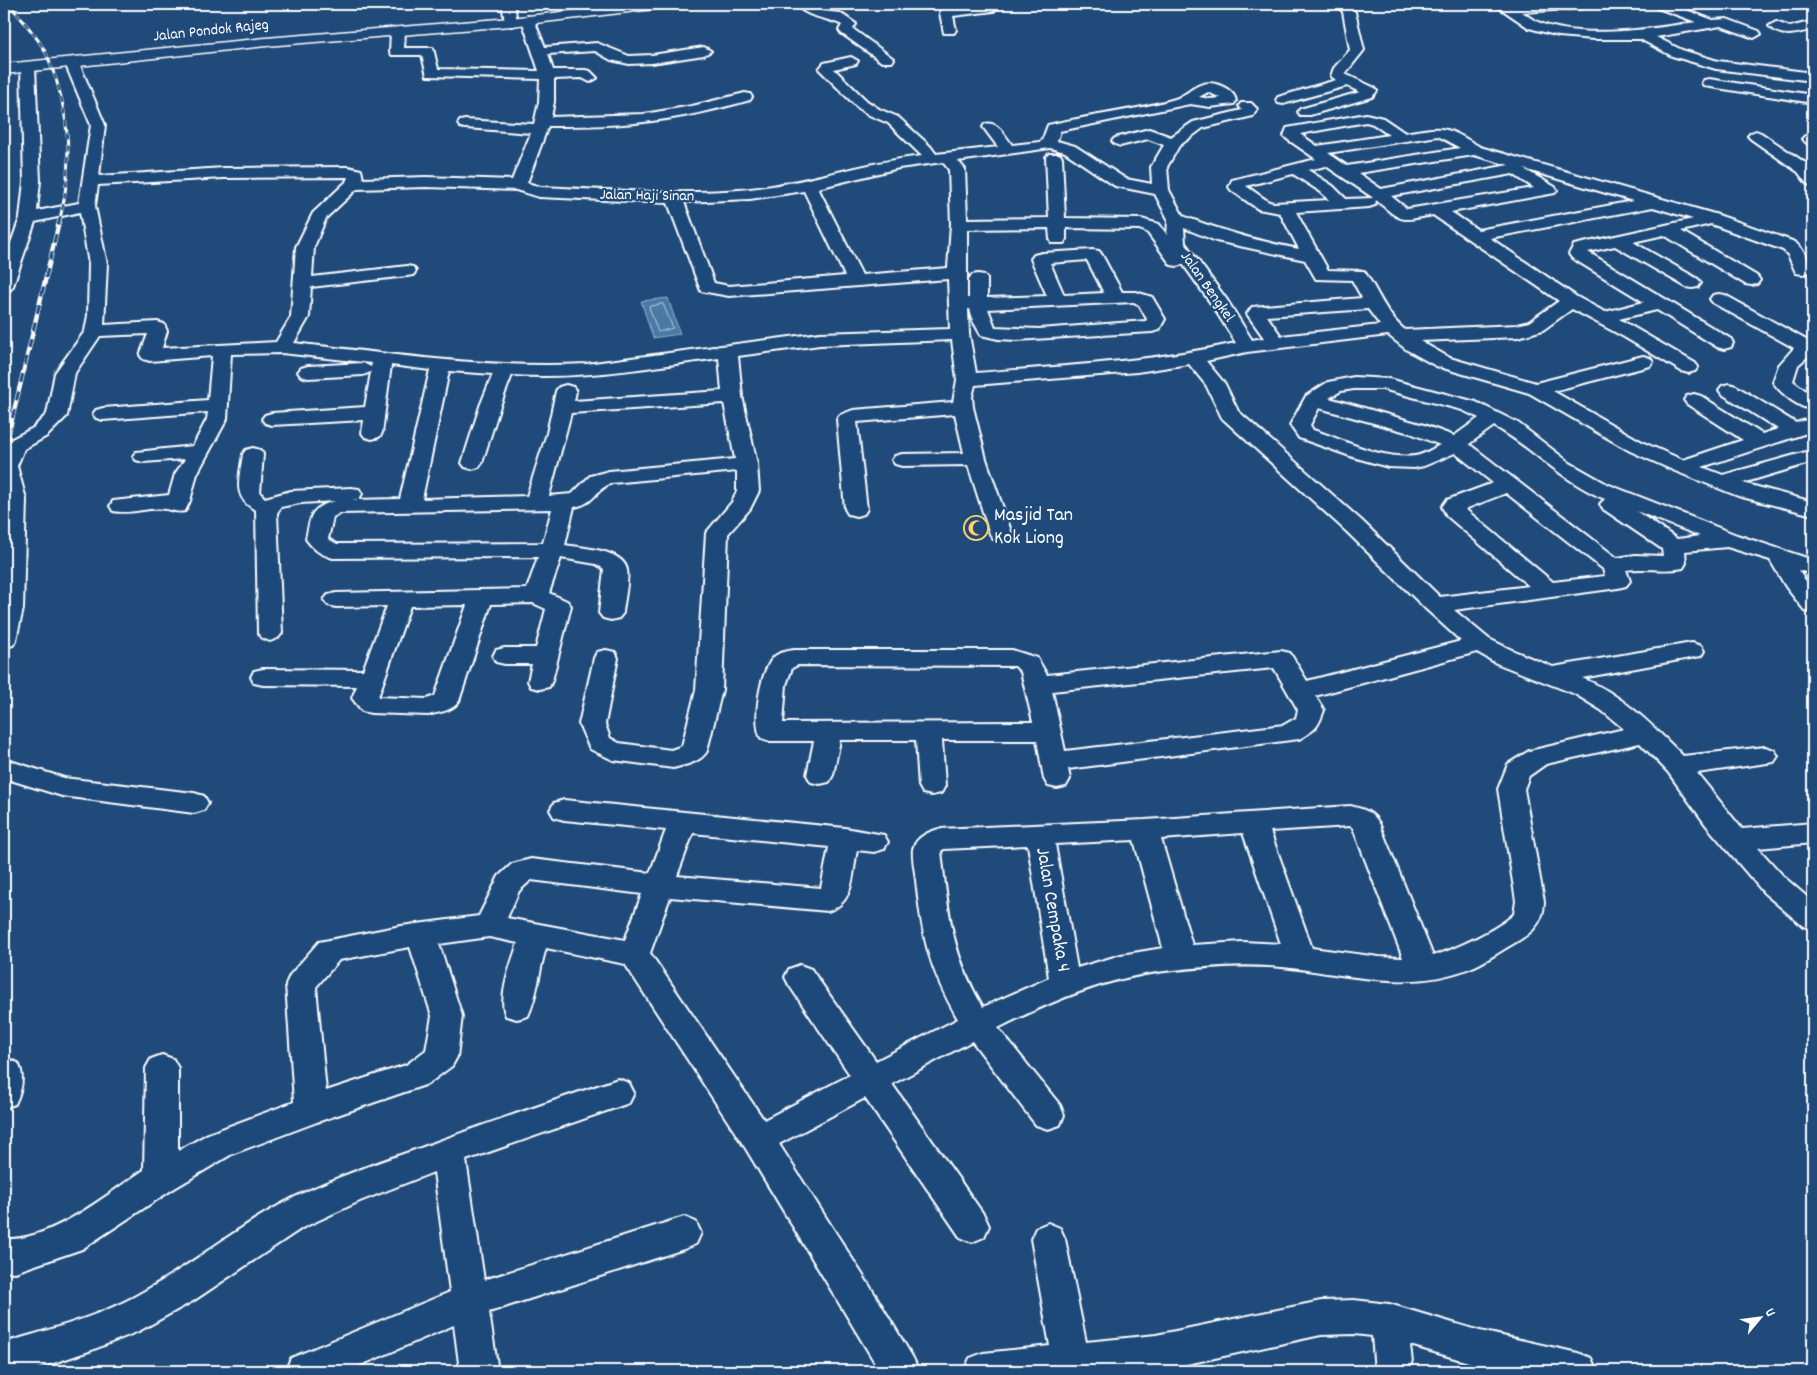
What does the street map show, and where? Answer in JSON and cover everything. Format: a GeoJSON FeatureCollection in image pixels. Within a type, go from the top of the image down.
{"type":"FeatureCollection","features":[{"type":"Feature","properties":{"kind":"main road","name":"Jalan Pondok Rajeg"},"geometry":{"type":"LineString","coordinates":[[4,69],[266,42],[511,22],[607,7],[662,4]]}},
{"type":"Feature","properties":{"kind":"street"},"geometry":{"type":"LineString","coordinates":[[508,4],[511,22]]}},
{"type":"Feature","properties":{"kind":"street"},"geometry":{"type":"LineString","coordinates":[[802,4],[819,14],[835,16],[849,24],[846,30],[887,59]]}},
{"type":"Feature","properties":{"kind":"street"},"geometry":{"type":"LineString","coordinates":[[949,30],[946,14],[989,8],[992,4]]}},
{"type":"Feature","properties":{"kind":"street"},"geometry":{"type":"LineString","coordinates":[[1305,112],[1367,94],[1370,91],[1338,76],[1339,71],[1357,50],[1350,12],[1343,4]]}},
{"type":"Feature","properties":{"kind":"street"},"geometry":{"type":"LineString","coordinates":[[1505,7],[1586,4]]}},
{"type":"Feature","properties":{"kind":"street"},"geometry":{"type":"LineString","coordinates":[[1659,4],[1710,24]]}},
{"type":"Feature","properties":{"kind":"street"},"geometry":{"type":"LineString","coordinates":[[1505,7],[1534,25],[1559,32],[1642,34],[1723,22],[1754,34]]}},
{"type":"Feature","properties":{"kind":"street"},"geometry":{"type":"LineString","coordinates":[[518,185],[540,126],[547,99],[548,75],[528,20]]}},
{"type":"Feature","properties":{"kind":"street"},"geometry":{"type":"LineString","coordinates":[[1813,27],[1789,31],[1778,31],[1798,31],[1813,27]]}},
{"type":"Feature","properties":{"kind":"street"},"geometry":{"type":"LineString","coordinates":[[1798,31],[1813,36]]}},
{"type":"Feature","properties":{"kind":"street"},"geometry":{"type":"LineString","coordinates":[[398,32],[397,52],[428,51],[432,72],[586,74],[590,78]]}},
{"type":"Feature","properties":{"kind":"street"},"geometry":{"type":"LineString","coordinates":[[1642,34],[1677,53],[1716,64],[1813,76]]}},
{"type":"Feature","properties":{"kind":"street"},"geometry":{"type":"LineString","coordinates":[[539,51],[597,47],[616,57],[629,60],[652,59],[704,51]]}},
{"type":"Feature","properties":{"kind":"street"},"geometry":{"type":"LineString","coordinates":[[851,61],[829,66],[826,69],[862,104],[874,112],[893,120],[925,149],[957,169],[966,224],[974,243]]}},
{"type":"Feature","properties":{"kind":"street"},"geometry":{"type":"LineString","coordinates":[[4,640],[10,609],[15,499],[6,466],[15,445],[40,432],[57,416],[65,373],[94,331],[97,314],[98,264],[87,206],[92,181],[98,125],[72,63]]}},
{"type":"Feature","properties":{"kind":"street"},"geometry":{"type":"LineString","coordinates":[[4,286],[28,218],[32,181],[28,68]]}},
{"type":"Feature","properties":{"kind":"street"},"geometry":{"type":"LineString","coordinates":[[1283,100],[1348,81]]}},
{"type":"Feature","properties":{"kind":"street"},"geometry":{"type":"LineString","coordinates":[[1709,83],[1813,98]]}},
{"type":"Feature","properties":{"kind":"street"},"geometry":{"type":"LineString","coordinates":[[465,124],[540,126],[623,120],[695,110],[745,97]]}},
{"type":"Feature","properties":{"kind":"street"},"geometry":{"type":"LineString","coordinates":[[1060,253],[1051,150],[1053,128],[1173,104],[1188,99]]}},
{"type":"Feature","properties":{"kind":"street","name":"Jalan Bengkel"},"geometry":{"type":"LineString","coordinates":[[1246,106],[1250,109],[1248,113],[1198,125],[1173,143],[1159,167],[1161,190],[1176,220],[1175,234],[1177,243],[1228,304],[1247,346]]}},
{"type":"Feature","properties":{"kind":"street"},"geometry":{"type":"LineString","coordinates":[[1400,136],[1378,121],[1366,118],[1292,131],[1292,136],[1344,170],[1396,217],[1548,190]]}},
{"type":"Feature","properties":{"kind":"street"},"geometry":{"type":"LineString","coordinates":[[990,128],[1008,150]]}},
{"type":"Feature","properties":{"kind":"street"},"geometry":{"type":"LineString","coordinates":[[1314,151],[1400,136],[1438,132],[1448,134],[1475,150],[1517,166],[1712,219],[1788,246],[1796,253],[1802,269]]}},
{"type":"Feature","properties":{"kind":"street"},"geometry":{"type":"LineString","coordinates":[[1120,141],[1149,134],[1173,143]]}},
{"type":"Feature","properties":{"kind":"street"},"geometry":{"type":"LineString","coordinates":[[1756,136],[1810,173]]}},
{"type":"Feature","properties":{"kind":"street","name":"Jalan Haji Sinan"},"geometry":{"type":"LineString","coordinates":[[353,184],[426,182],[518,185],[539,192],[675,198],[750,194],[809,185],[899,163],[1043,146],[1051,150]]}},
{"type":"Feature","properties":{"kind":"street"},"geometry":{"type":"LineString","coordinates":[[1051,150],[1070,149],[1121,183],[1161,190]]}},
{"type":"Feature","properties":{"kind":"street"},"geometry":{"type":"LineString","coordinates":[[1344,170],[1475,150]]}},
{"type":"Feature","properties":{"kind":"street"},"geometry":{"type":"LineString","coordinates":[[1326,161],[1238,182],[1237,187],[1264,206],[1286,208],[1336,198],[1374,198],[1517,166],[1548,188],[1548,190],[1593,214]]}},
{"type":"Feature","properties":{"kind":"street"},"geometry":{"type":"LineString","coordinates":[[1294,168],[1336,198]]}},
{"type":"Feature","properties":{"kind":"street"},"geometry":{"type":"LineString","coordinates":[[92,181],[224,173],[355,173],[356,178],[353,184],[319,216],[305,247],[300,317],[282,347]]}},
{"type":"Feature","properties":{"kind":"street"},"geometry":{"type":"LineString","coordinates":[[1113,180],[1118,210]]}},
{"type":"Feature","properties":{"kind":"street"},"geometry":{"type":"LineString","coordinates":[[809,185],[856,280]]}},
{"type":"Feature","properties":{"kind":"street"},"geometry":{"type":"LineString","coordinates":[[675,198],[707,287],[729,291],[957,273]]}},
{"type":"Feature","properties":{"kind":"street"},"geometry":{"type":"LineString","coordinates":[[1476,236],[1654,202]]}},
{"type":"Feature","properties":{"kind":"street"},"geometry":{"type":"LineString","coordinates":[[974,205],[966,224],[957,273],[960,334],[967,380],[962,397],[976,459],[1001,534]]}},
{"type":"Feature","properties":{"kind":"street"},"geometry":{"type":"LineString","coordinates":[[28,218],[87,206]]}},
{"type":"Feature","properties":{"kind":"street"},"geometry":{"type":"LineString","coordinates":[[1286,208],[1322,275],[1358,275],[1373,303],[1396,333],[1443,362],[1536,389],[1637,447],[1722,482],[1775,500],[1813,508]]}},
{"type":"Feature","properties":{"kind":"street"},"geometry":{"type":"LineString","coordinates":[[966,224],[1056,223],[1118,210],[1141,224],[1153,228],[1192,279]]}},
{"type":"Feature","properties":{"kind":"street"},"geometry":{"type":"LineString","coordinates":[[1437,210],[1571,301],[1688,367]]}},
{"type":"Feature","properties":{"kind":"street"},"geometry":{"type":"LineString","coordinates":[[1712,219],[1580,249],[1578,254],[1658,304],[1724,342]]}},
{"type":"Feature","properties":{"kind":"street"},"geometry":{"type":"LineString","coordinates":[[1176,220],[1222,237],[1271,250],[1311,256]]}},
{"type":"Feature","properties":{"kind":"street"},"geometry":{"type":"LineString","coordinates":[[1667,230],[1751,280]]}},
{"type":"Feature","properties":{"kind":"street"},"geometry":{"type":"LineString","coordinates":[[1618,241],[1692,283]]}},
{"type":"Feature","properties":{"kind":"street"},"geometry":{"type":"LineString","coordinates":[[1058,301],[1040,260],[1042,258],[1093,255],[1116,298]]}},
{"type":"Feature","properties":{"kind":"street"},"geometry":{"type":"LineString","coordinates":[[302,283],[407,271]]}},
{"type":"Feature","properties":{"kind":"street"},"geometry":{"type":"LineString","coordinates":[[958,304],[979,304],[1058,301],[1136,297],[1146,301],[1156,319],[1152,326],[1027,334],[994,334],[986,330],[979,304],[978,279]]}},
{"type":"Feature","properties":{"kind":"street"},"geometry":{"type":"LineString","coordinates":[[1228,304],[1334,299]]}},
{"type":"Feature","properties":{"kind":"street"},"geometry":{"type":"LineString","coordinates":[[1719,299],[1810,346]]}},
{"type":"Feature","properties":{"kind":"street"},"geometry":{"type":"LineString","coordinates":[[967,380],[1137,366],[1194,358],[1247,346],[1276,342],[1396,333],[1457,336],[1518,331],[1536,326],[1571,301]]}},
{"type":"Feature","properties":{"kind":"street"},"geometry":{"type":"LineString","coordinates":[[1276,342],[1256,314],[1258,312],[1373,303]]}},
{"type":"Feature","properties":{"kind":"street"},"geometry":{"type":"LineString","coordinates":[[1603,318],[1658,304]]}},
{"type":"Feature","properties":{"kind":"street"},"geometry":{"type":"LineString","coordinates":[[94,331],[157,328],[158,331],[150,355],[222,349],[282,347],[381,363],[547,372],[570,371],[820,339],[960,334]]}},
{"type":"Feature","properties":{"kind":"street"},"geometry":{"type":"LineString","coordinates":[[1810,346],[1800,351],[1783,375],[1783,382],[1791,390],[1813,404]]}},
{"type":"Feature","properties":{"kind":"street"},"geometry":{"type":"LineString","coordinates":[[121,506],[178,504],[186,474],[217,419],[222,349]]}},
{"type":"Feature","properties":{"kind":"street"},"geometry":{"type":"LineString","coordinates":[[606,658],[592,724],[599,743],[613,751],[673,758],[694,751],[709,690],[717,533],[746,497],[747,464],[732,396],[728,350]]}},
{"type":"Feature","properties":{"kind":"street"},"geometry":{"type":"LineString","coordinates":[[1194,358],[1215,384],[1229,414],[1354,526],[1435,605],[1480,644],[1505,657],[1584,688],[1610,704],[1645,734],[1681,772],[1716,818],[1774,885],[1813,918]]}},
{"type":"Feature","properties":{"kind":"street"},"geometry":{"type":"LineString","coordinates":[[1536,389],[1643,362]]}},
{"type":"Feature","properties":{"kind":"street"},"geometry":{"type":"LineString","coordinates":[[308,372],[381,363]]}},
{"type":"Feature","properties":{"kind":"street"},"geometry":{"type":"LineString","coordinates":[[372,432],[381,363]]}},
{"type":"Feature","properties":{"kind":"street"},"geometry":{"type":"LineString","coordinates":[[412,496],[441,365]]}},
{"type":"Feature","properties":{"kind":"street"},"geometry":{"type":"LineString","coordinates":[[472,463],[490,406],[505,370]]}},
{"type":"Feature","properties":{"kind":"street"},"geometry":{"type":"LineString","coordinates":[[536,502],[557,432],[570,371]]}},
{"type":"Feature","properties":{"kind":"street"},"geometry":{"type":"LineString","coordinates":[[1494,416],[1456,444],[1415,462],[1388,461],[1306,434],[1300,425],[1313,400],[1335,386],[1354,382],[1382,383],[1469,406],[1494,416],[1581,480],[1599,489],[1729,540],[1813,567]]}},
{"type":"Feature","properties":{"kind":"street"},"geometry":{"type":"LineString","coordinates":[[1728,390],[1794,430]]}},
{"type":"Feature","properties":{"kind":"street"},"geometry":{"type":"LineString","coordinates":[[562,408],[732,396]]}},
{"type":"Feature","properties":{"kind":"street"},"geometry":{"type":"LineString","coordinates":[[1313,400],[1417,429],[1456,444],[1614,566],[1618,581],[1435,605]]}},
{"type":"Feature","properties":{"kind":"street"},"geometry":{"type":"LineString","coordinates":[[1694,400],[1760,441]]}},
{"type":"Feature","properties":{"kind":"street"},"geometry":{"type":"LineString","coordinates":[[103,414],[218,405]]}},
{"type":"Feature","properties":{"kind":"street"},"geometry":{"type":"LineString","coordinates":[[856,508],[847,419],[853,416],[963,407]]}},
{"type":"Feature","properties":{"kind":"street"},"geometry":{"type":"LineString","coordinates":[[272,419],[374,413]]}},
{"type":"Feature","properties":{"kind":"street"},"geometry":{"type":"LineString","coordinates":[[1682,466],[1813,424]]}},
{"type":"Feature","properties":{"kind":"street"},"geometry":{"type":"LineString","coordinates":[[143,456],[200,452]]}},
{"type":"Feature","properties":{"kind":"street"},"geometry":{"type":"LineString","coordinates":[[253,454],[249,493],[254,501],[267,507]]}},
{"type":"Feature","properties":{"kind":"street"},"geometry":{"type":"LineString","coordinates":[[1722,482],[1813,456]]}},
{"type":"Feature","properties":{"kind":"street"},"geometry":{"type":"LineString","coordinates":[[902,460],[976,459]]}},
{"type":"Feature","properties":{"kind":"street"},"geometry":{"type":"LineString","coordinates":[[270,633],[266,513],[267,507],[270,504],[282,500],[412,496],[565,502],[579,500],[598,481],[609,477],[747,464]]}},
{"type":"Feature","properties":{"kind":"street"},"geometry":{"type":"LineString","coordinates":[[1508,485],[1453,507],[1455,511],[1549,591]]}},
{"type":"Feature","properties":{"kind":"street"},"geometry":{"type":"LineString","coordinates":[[1599,489],[1611,505],[1672,546],[1729,540]]}},
{"type":"Feature","properties":{"kind":"street"},"geometry":{"type":"LineString","coordinates":[[412,496],[329,510],[323,513],[317,539],[322,546],[333,551],[552,550],[602,558],[614,565],[616,571],[611,613]]}},
{"type":"Feature","properties":{"kind":"street"},"geometry":{"type":"LineString","coordinates":[[536,596],[552,550],[565,502]]}},
{"type":"Feature","properties":{"kind":"street"},"geometry":{"type":"LineString","coordinates":[[1614,566],[1635,562],[1675,562],[1672,546]]}},
{"type":"Feature","properties":{"kind":"street"},"geometry":{"type":"LineString","coordinates":[[1778,557],[1804,581],[1813,606]]}},
{"type":"Feature","properties":{"kind":"street"},"geometry":{"type":"LineString","coordinates":[[336,600],[536,596],[559,606],[540,681]]}},
{"type":"Feature","properties":{"kind":"street"},"geometry":{"type":"LineString","coordinates":[[401,599],[365,698],[371,705],[428,707],[446,700],[481,598]]}},
{"type":"Feature","properties":{"kind":"street"},"geometry":{"type":"LineString","coordinates":[[1301,691],[1480,644]]}},
{"type":"Feature","properties":{"kind":"street"},"geometry":{"type":"LineString","coordinates":[[1553,675],[1692,651]]}},
{"type":"Feature","properties":{"kind":"street"},"geometry":{"type":"LineString","coordinates":[[505,656],[546,656]]}},
{"type":"Feature","properties":{"kind":"street"},"geometry":{"type":"LineString","coordinates":[[1038,684],[1282,659],[1310,710],[1307,724],[1290,733],[1055,771],[1038,684],[1031,666],[1022,660],[1012,658],[798,657],[782,663],[778,667],[772,695],[770,732],[1047,731]]}},
{"type":"Feature","properties":{"kind":"street"},"geometry":{"type":"LineString","coordinates":[[263,677],[372,678]]}},
{"type":"Feature","properties":{"kind":"street"},"geometry":{"type":"LineString","coordinates":[[929,732],[932,786]]}},
{"type":"Feature","properties":{"kind":"street"},"geometry":{"type":"LineString","coordinates":[[820,775],[828,733]]}},
{"type":"Feature","properties":{"kind":"street"},"geometry":{"type":"LineString","coordinates":[[758,1139],[977,1024],[1065,983],[1122,966],[1181,958],[1246,954],[1300,957],[1382,969],[1422,968],[1456,962],[1517,928],[1526,920],[1530,912],[1530,901],[1511,788],[1517,771],[1538,757],[1645,734]]}},
{"type":"Feature","properties":{"kind":"street"},"geometry":{"type":"LineString","coordinates":[[1681,772],[1722,759],[1764,756]]}},
{"type":"Feature","properties":{"kind":"street"},"geometry":{"type":"LineString","coordinates":[[4,768],[62,787],[194,803]]}},
{"type":"Feature","properties":{"kind":"street"},"geometry":{"type":"LineString","coordinates":[[564,810],[874,842]]}},
{"type":"Feature","properties":{"kind":"street"},"geometry":{"type":"LineString","coordinates":[[1048,1116],[977,1024],[951,976],[941,950],[927,850],[933,842],[945,838],[1040,836],[1350,816],[1359,818],[1365,824],[1422,968]]}},
{"type":"Feature","properties":{"kind":"street"},"geometry":{"type":"LineString","coordinates":[[635,954],[683,821]]}},
{"type":"Feature","properties":{"kind":"street"},"geometry":{"type":"LineString","coordinates":[[1253,822],[1300,957]]}},
{"type":"Feature","properties":{"kind":"street"},"geometry":{"type":"LineString","coordinates":[[1145,830],[1181,958]]}},
{"type":"Feature","properties":{"kind":"street"},"geometry":{"type":"LineString","coordinates":[[1735,840],[1813,834]]}},
{"type":"Feature","properties":{"kind":"street","name":"Jalan Cempaka 4"},"geometry":{"type":"LineString","coordinates":[[1040,836],[1065,983]]}},
{"type":"Feature","properties":{"kind":"street"},"geometry":{"type":"LineString","coordinates":[[489,926],[510,882],[518,872],[531,869],[585,874],[660,885],[828,900],[834,895],[845,838]]}},
{"type":"Feature","properties":{"kind":"street"},"geometry":{"type":"LineString","coordinates":[[311,1110],[301,984],[330,950],[421,934],[489,926],[635,954],[758,1139],[900,1371]]}},
{"type":"Feature","properties":{"kind":"street"},"geometry":{"type":"LineString","coordinates":[[4,1255],[16,1256],[70,1238],[161,1178],[220,1144],[311,1110],[417,1075],[441,1057],[447,1016],[421,934]]}},
{"type":"Feature","properties":{"kind":"street"},"geometry":{"type":"LineString","coordinates":[[517,1007],[526,964],[536,934]]}},
{"type":"Feature","properties":{"kind":"street"},"geometry":{"type":"LineString","coordinates":[[800,976],[972,1226]]}},
{"type":"Feature","properties":{"kind":"street"},"geometry":{"type":"LineString","coordinates":[[161,1178],[162,1068]]}},
{"type":"Feature","properties":{"kind":"street"},"geometry":{"type":"LineString","coordinates":[[4,1361],[94,1333],[143,1310],[183,1288],[252,1239],[291,1216],[337,1194],[448,1152],[618,1093]]}},
{"type":"Feature","properties":{"kind":"street"},"geometry":{"type":"LineString","coordinates":[[448,1152],[478,1371]]}},
{"type":"Feature","properties":{"kind":"street"},"geometry":{"type":"LineString","coordinates":[[304,1371],[468,1302],[684,1234]]}},
{"type":"Feature","properties":{"kind":"street"},"geometry":{"type":"LineString","coordinates":[[1048,1239],[1117,1361]]}},
{"type":"Feature","properties":{"kind":"street"},"geometry":{"type":"LineString","coordinates":[[983,1371],[1117,1361],[1321,1318],[1354,1317],[1389,1321],[1480,1349],[1578,1371]]}},
{"type":"Feature","properties":{"kind":"street"},"geometry":{"type":"LineString","coordinates":[[1389,1321],[1394,1371]]}},
{"type":"Feature","properties":{"kind":"water"},"geometry":{"type":"Polygon","coordinates":[[[668,298],[680,334],[653,338],[641,301],[668,298]]]}},
{"type":"Feature","properties":{"kind":"railway"},"geometry":{"type":"LineString","coordinates":[[9,4],[42,45],[56,79],[61,99],[65,119],[68,159],[67,179],[60,219]]}},
{"type":"Feature","properties":{"kind":"railway"},"geometry":{"type":"LineString","coordinates":[[4,453],[60,218]]}},
{"type":"Feature","properties":{"kind":"place","name":"Masjid Tan Kok Liong"},"geometry":{"type":"Point","coordinates":[976,528]}}]}
